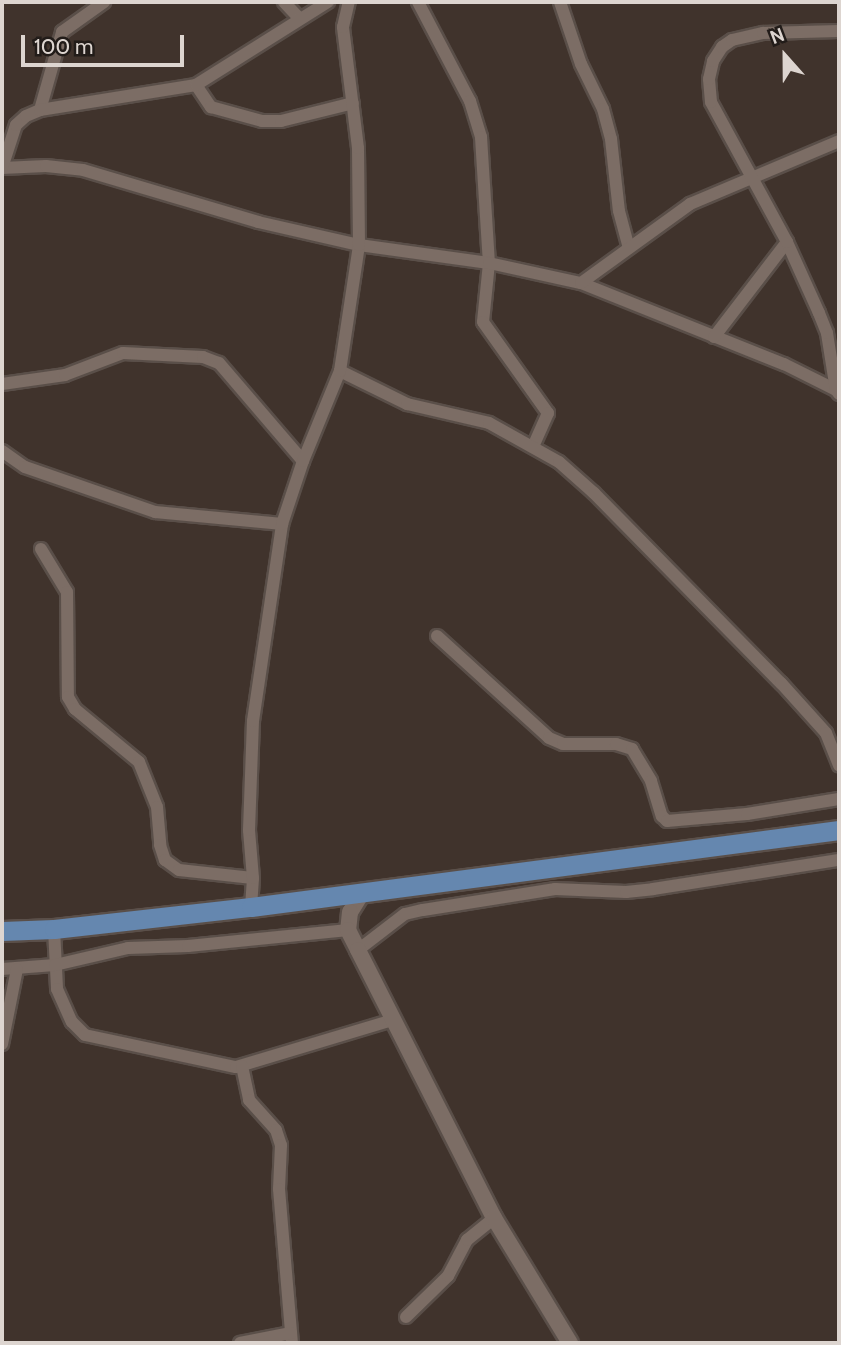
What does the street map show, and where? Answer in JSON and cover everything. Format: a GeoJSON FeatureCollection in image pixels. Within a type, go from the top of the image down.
{"type":"FeatureCollection","features":[{"type":"Feature","properties":{"kind":"main road"},"geometry":{"type":"LineString","coordinates":[[2,931],[54,929],[251,907],[839,830]]}},
{"type":"Feature","properties":{"kind":"street"},"geometry":{"type":"LineString","coordinates":[[40,110],[62,32],[104,2]]}},
{"type":"Feature","properties":{"kind":"street"},"geometry":{"type":"LineString","coordinates":[[284,2],[300,19]]}},
{"type":"Feature","properties":{"kind":"street"},"geometry":{"type":"LineString","coordinates":[[328,2],[196,85],[40,110],[26,116],[16,125],[2,168],[46,166],[83,170],[258,222],[359,245],[489,263],[581,284],[714,337],[838,392]]}},
{"type":"Feature","properties":{"kind":"street"},"geometry":{"type":"LineString","coordinates":[[251,907],[253,878],[249,830],[253,721],[282,524],[303,461],[340,371],[359,245],[358,148],[344,27],[349,2]]}},
{"type":"Feature","properties":{"kind":"street"},"geometry":{"type":"LineString","coordinates":[[418,2],[470,101],[481,137],[489,263],[482,314],[485,327],[531,385],[548,413],[533,447]]}},
{"type":"Feature","properties":{"kind":"street"},"geometry":{"type":"LineString","coordinates":[[560,2],[581,64],[603,110],[611,139],[620,211],[629,248]]}},
{"type":"Feature","properties":{"kind":"street"},"geometry":{"type":"LineString","coordinates":[[838,392],[827,333],[787,242],[749,177],[711,102],[709,79],[713,61],[722,47],[744,36],[839,31]]}},
{"type":"Feature","properties":{"kind":"street"},"geometry":{"type":"LineString","coordinates":[[196,85],[211,107],[262,121],[281,121],[353,103]]}},
{"type":"Feature","properties":{"kind":"street"},"geometry":{"type":"LineString","coordinates":[[581,284],[690,204],[839,141]]}},
{"type":"Feature","properties":{"kind":"street"},"geometry":{"type":"LineString","coordinates":[[714,337],[787,242]]}},
{"type":"Feature","properties":{"kind":"street"},"geometry":{"type":"LineString","coordinates":[[2,384],[65,375],[123,353],[203,357],[219,363],[303,461]]}},
{"type":"Feature","properties":{"kind":"street"},"geometry":{"type":"LineString","coordinates":[[340,371],[407,404],[489,423],[559,462],[586,485],[781,683],[826,733],[839,766]]}},
{"type":"Feature","properties":{"kind":"street"},"geometry":{"type":"LineString","coordinates":[[2,451],[16,464],[155,512],[282,524]]}},
{"type":"Feature","properties":{"kind":"street"},"geometry":{"type":"LineString","coordinates":[[41,549],[67,592],[68,697],[75,709],[139,762],[157,807],[160,845],[165,860],[179,870],[253,878]]}},
{"type":"Feature","properties":{"kind":"street"},"geometry":{"type":"LineString","coordinates":[[436,636],[549,738],[563,744],[616,744],[632,749],[651,780],[662,816],[667,821],[839,799]]}},
{"type":"Feature","properties":{"kind":"street"},"geometry":{"type":"LineString","coordinates":[[358,950],[405,914],[423,909],[555,889],[626,892],[653,889],[839,860]]}},
{"type":"Feature","properties":{"kind":"street"},"geometry":{"type":"LineString","coordinates":[[362,893],[350,912],[348,930],[494,1218],[570,1343]]}},
{"type":"Feature","properties":{"kind":"street"},"geometry":{"type":"LineString","coordinates":[[54,929],[57,989],[72,1022],[85,1035],[226,1066],[242,1066],[267,1055],[393,1020]]}},
{"type":"Feature","properties":{"kind":"street"},"geometry":{"type":"LineString","coordinates":[[2,969],[55,965],[128,948],[197,945],[348,930]]}},
{"type":"Feature","properties":{"kind":"street"},"geometry":{"type":"LineString","coordinates":[[2,1044],[17,969]]}},
{"type":"Feature","properties":{"kind":"street"},"geometry":{"type":"LineString","coordinates":[[240,1343],[292,1338],[279,1189],[281,1145],[276,1130],[248,1100],[242,1066]]}},
{"type":"Feature","properties":{"kind":"street"},"geometry":{"type":"LineString","coordinates":[[406,1317],[448,1276],[467,1240],[494,1218]]}}]}
